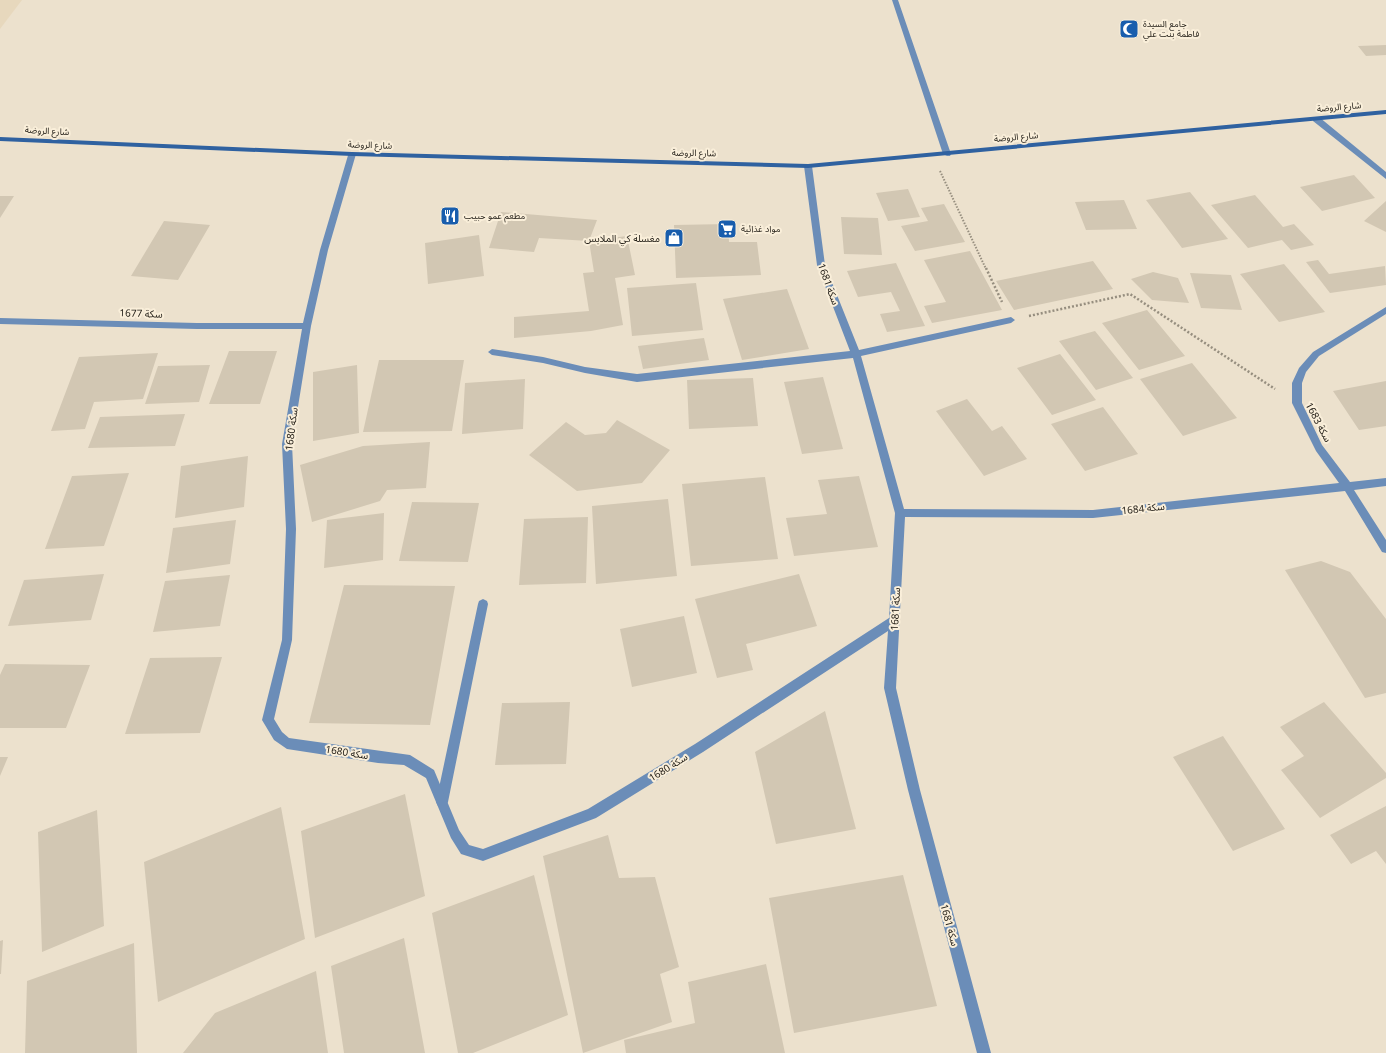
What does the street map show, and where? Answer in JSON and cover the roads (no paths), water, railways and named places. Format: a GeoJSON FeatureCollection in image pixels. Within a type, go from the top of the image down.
{"type":"FeatureCollection","features":[{"type":"Feature","properties":{"kind":"main road","name":"شارع الروضة"},"geometry":{"type":"LineString","coordinates":[[0,139],[352,154],[808,166],[1386,112]]}},
{"type":"Feature","properties":{"kind":"street"},"geometry":{"type":"LineString","coordinates":[[895,0],[947,154]]}},
{"type":"Feature","properties":{"kind":"street"},"geometry":{"type":"LineString","coordinates":[[1316,119],[1386,176]]}},
{"type":"Feature","properties":{"kind":"street","name":"سكة 1680"},"geometry":{"type":"LineString","coordinates":[[352,154],[324,250],[307,326],[287,444],[291,529],[287,640],[268,720],[278,736],[286,743],[378,757],[406,759],[430,774],[455,834],[465,850],[483,855],[592,814],[699,748],[895,620]]}},
{"type":"Feature","properties":{"kind":"street","name":"سكة 1681"},"geometry":{"type":"LineString","coordinates":[[808,166],[821,265],[856,354],[900,513],[890,688],[914,790],[984,1053]]}},
{"type":"Feature","properties":{"kind":"street","name":"سكة 1683"},"geometry":{"type":"LineString","coordinates":[[1386,310],[1316,354],[1302,370],[1296,383],[1297,403],[1319,448],[1346,486],[1386,549]]}},
{"type":"Feature","properties":{"kind":"street"},"geometry":{"type":"LineString","coordinates":[[492,352],[543,360],[585,370],[637,378],[856,354],[1011,320]]}},
{"type":"Feature","properties":{"kind":"street","name":"سكة 1677"},"geometry":{"type":"LineString","coordinates":[[0,321],[197,326],[307,326]]}},
{"type":"Feature","properties":{"kind":"street","name":"سكة 1684"},"geometry":{"type":"LineString","coordinates":[[900,513],[1093,514],[1386,482]]}},
{"type":"Feature","properties":{"kind":"street"},"geometry":{"type":"LineString","coordinates":[[442,802],[483,604]]}},
{"type":"Feature","properties":{"kind":"place","name":"جامع السيدة فاطمة بنت علي"},"geometry":{"type":"Point","coordinates":[1129,29]}},
{"type":"Feature","properties":{"kind":"place","name":"مطعم عمو حبيب"},"geometry":{"type":"Point","coordinates":[450,216]}},
{"type":"Feature","properties":{"kind":"place","name":"مواد غذائية"},"geometry":{"type":"Point","coordinates":[727,229]}},
{"type":"Feature","properties":{"kind":"place","name":"مغسلة كي الملابس"},"geometry":{"type":"Point","coordinates":[674,238]}}]}
